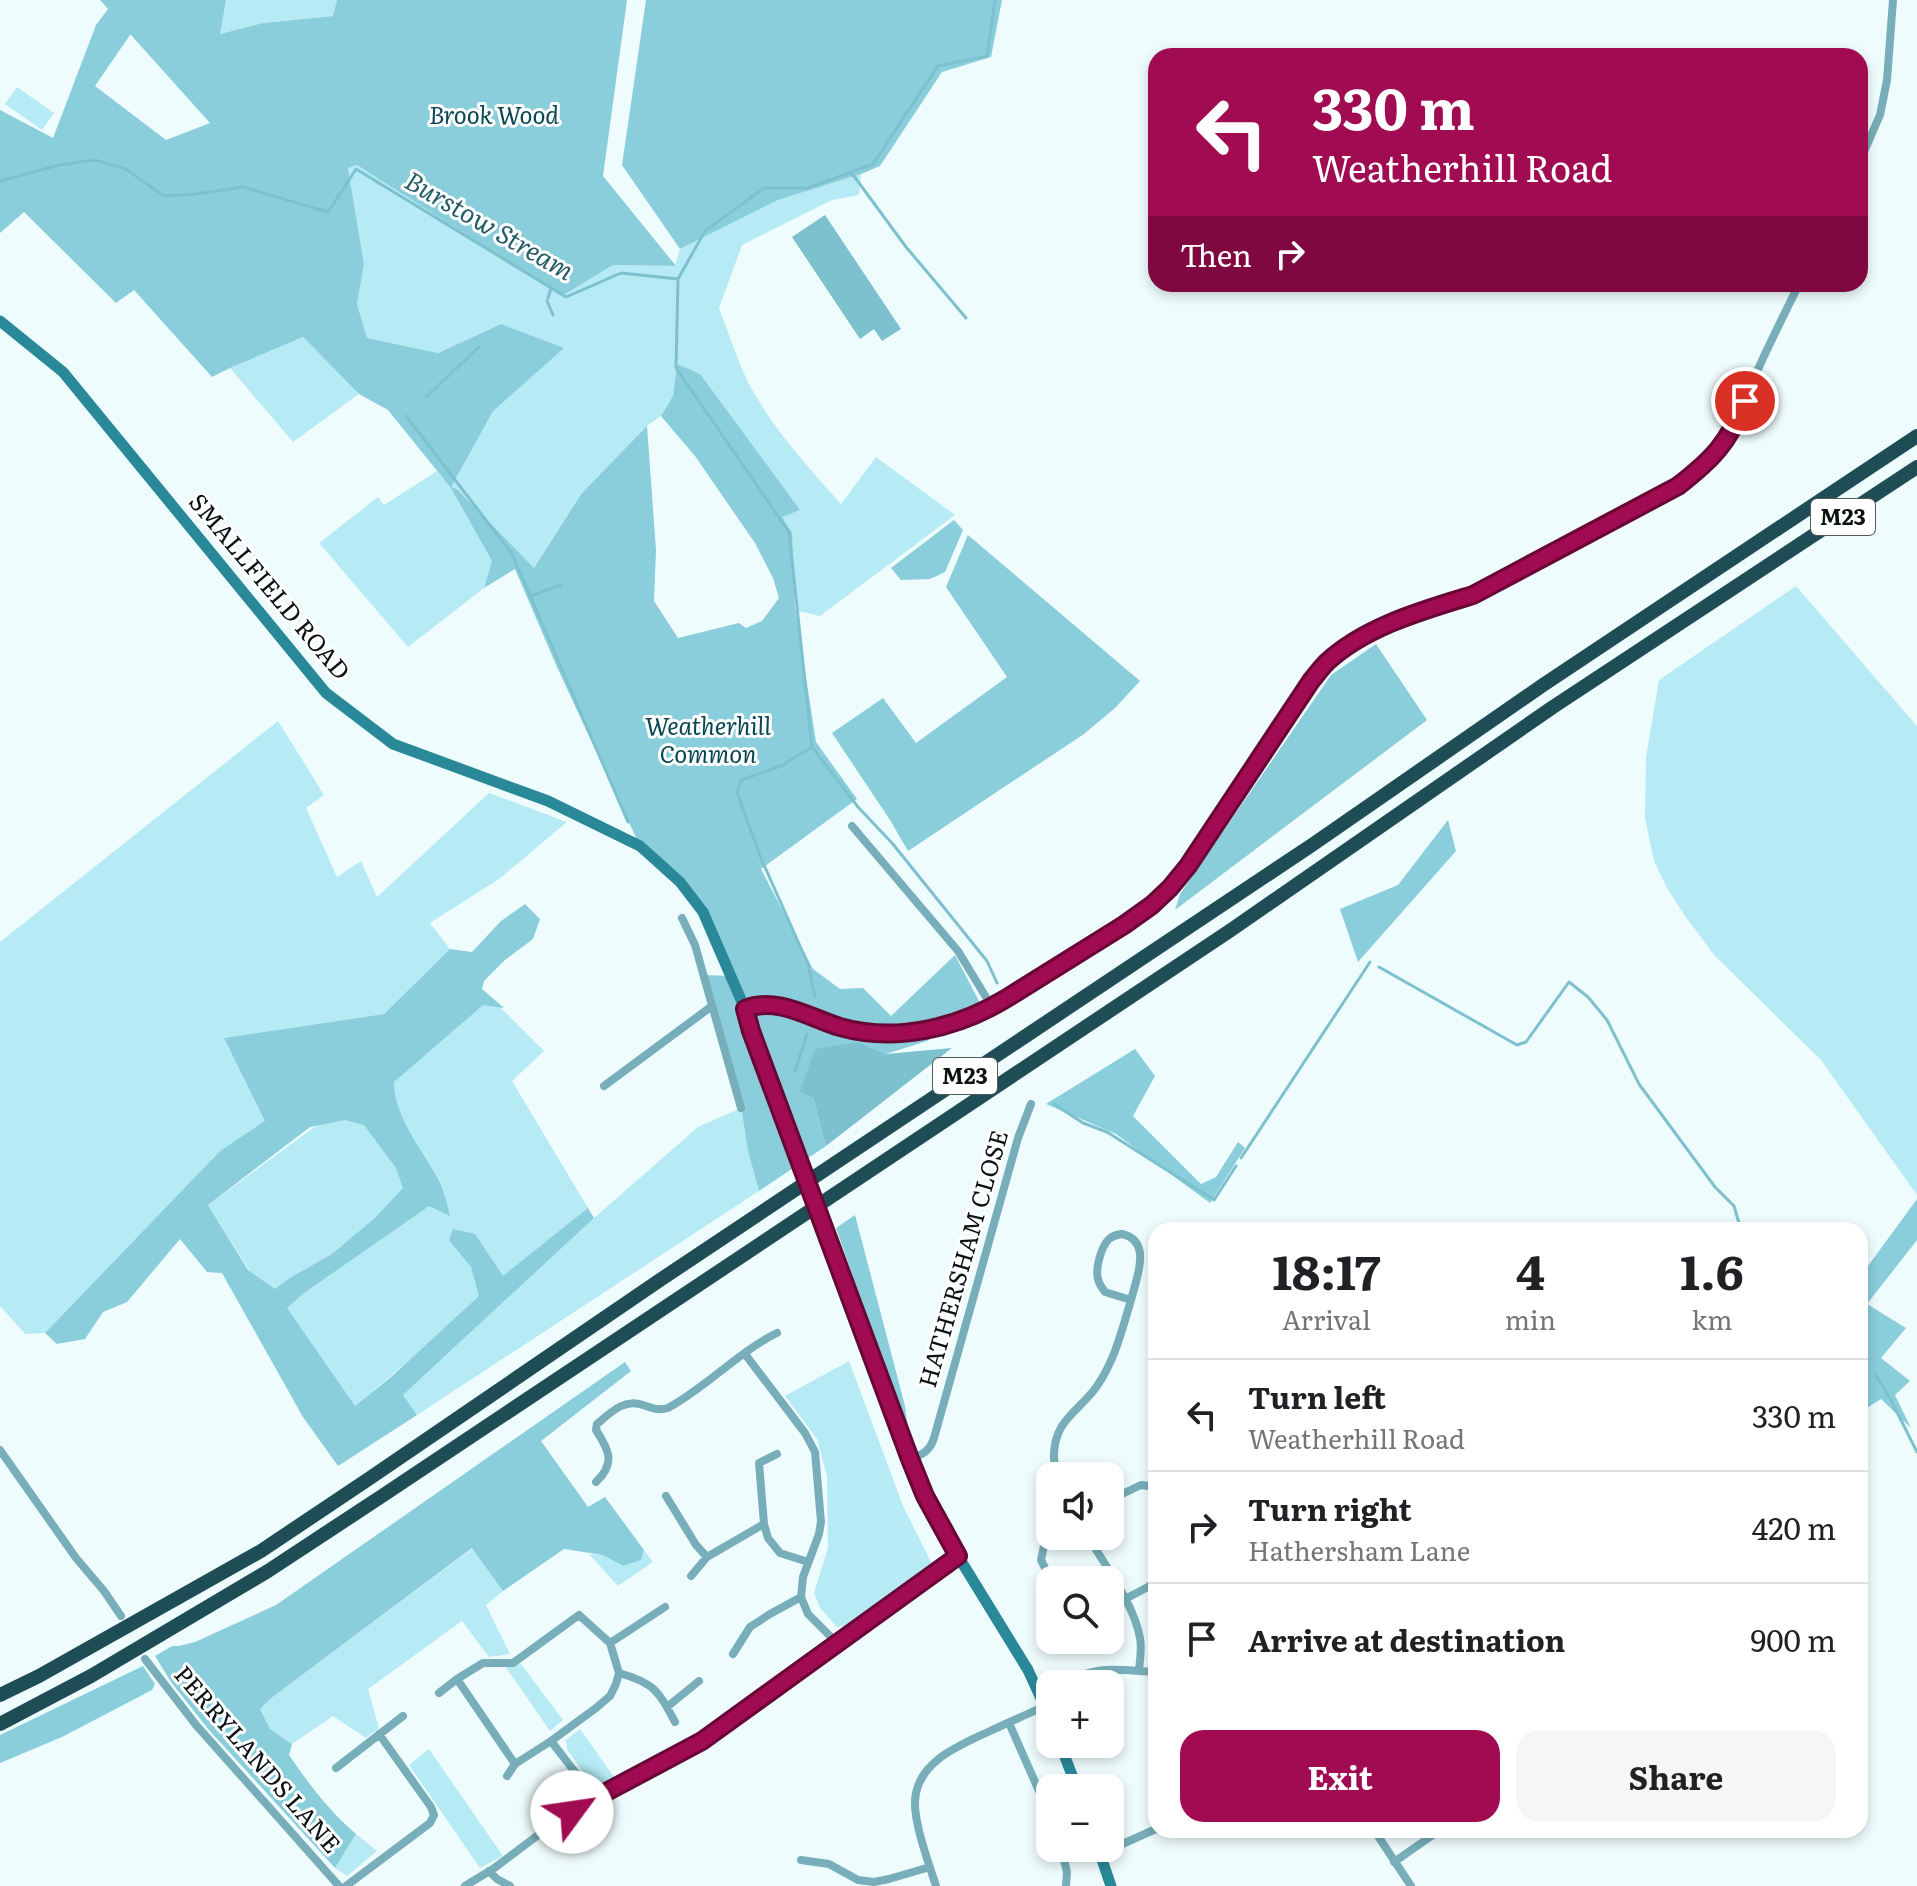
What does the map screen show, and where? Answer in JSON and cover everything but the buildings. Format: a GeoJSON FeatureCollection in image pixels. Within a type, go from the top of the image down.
{"type":"FeatureCollection","features":[{"type":"Feature","properties":{"kind":"highway","name":"M23"},"geometry":{"type":"LineString","coordinates":[[0,1695],[261,1551],[1917,436]]}},
{"type":"Feature","properties":{"kind":"highway","name":"M23"},"geometry":{"type":"LineString","coordinates":[[0,1724],[104,1668],[268,1571],[1231,930],[1553,707],[1917,467]]}},
{"type":"Feature","properties":{"kind":"street"},"geometry":{"type":"LineString","coordinates":[[1868,143],[1880,115],[1887,80],[1893,0]]}},
{"type":"Feature","properties":{"kind":"street"},"geometry":{"type":"LineString","coordinates":[[745,1009],[774,1006],[802,1012],[841,1027],[878,1033],[914,1033],[957,1022],[992,1007],[1124,925],[1152,905],[1188,866],[1311,681],[1328,661],[1372,632],[1473,595],[1652,501],[1705,466],[1736,423],[1795,292]]}},
{"type":"Feature","properties":{"kind":"street","name":"SMALLFIELD ROAD"},"geometry":{"type":"LineString","coordinates":[[0,321],[63,372],[326,693],[393,744],[548,801],[640,846],[680,882],[703,912],[745,1009],[925,1496],[1036,1684]]}},
{"type":"Feature","properties":{"kind":"street"},"geometry":{"type":"LineString","coordinates":[[852,826],[958,951],[992,1007]]}},
{"type":"Feature","properties":{"kind":"street"},"geometry":{"type":"LineString","coordinates":[[682,918],[695,945],[741,1108]]}},
{"type":"Feature","properties":{"kind":"street"},"geometry":{"type":"LineString","coordinates":[[695,945],[715,936]]}},
{"type":"Feature","properties":{"kind":"street"},"geometry":{"type":"LineString","coordinates":[[604,1086],[712,1006]]}},
{"type":"Feature","properties":{"kind":"street","name":"HATHERSHAM CLOSE"},"geometry":{"type":"LineString","coordinates":[[910,1459],[926,1452],[934,1438],[1014,1152],[1031,1104]]}},
{"type":"Feature","properties":{"kind":"street"},"geometry":{"type":"LineString","coordinates":[[1055,1462],[1054,1441],[1072,1412],[1096,1387],[1117,1348],[1131,1300],[1140,1247],[1130,1236],[1115,1235],[1104,1246],[1097,1270],[1098,1279],[1105,1292],[1131,1300]]}},
{"type":"Feature","properties":{"kind":"street"},"geometry":{"type":"LineString","coordinates":[[596,1482],[603,1475],[609,1460],[606,1443],[596,1430],[597,1424],[620,1406],[629,1403],[642,1404],[651,1409],[668,1408],[759,1342],[777,1333]]}},
{"type":"Feature","properties":{"kind":"street"},"geometry":{"type":"LineString","coordinates":[[745,1354],[805,1433],[815,1452],[821,1522],[801,1586],[801,1597],[808,1614],[838,1644]]}},
{"type":"Feature","properties":{"kind":"street"},"geometry":{"type":"LineString","coordinates":[[0,1450],[121,1616]]}},
{"type":"Feature","properties":{"kind":"street"},"geometry":{"type":"LineString","coordinates":[[777,1454],[759,1463],[768,1538],[780,1553],[808,1562]]}},
{"type":"Feature","properties":{"kind":"street"},"geometry":{"type":"LineString","coordinates":[[1124,1493],[1141,1485],[1148,1486]]}},
{"type":"Feature","properties":{"kind":"street"},"geometry":{"type":"LineString","coordinates":[[666,1496],[696,1545],[707,1557]]}},
{"type":"Feature","properties":{"kind":"street"},"geometry":{"type":"LineString","coordinates":[[691,1576],[707,1557],[764,1524]]}},
{"type":"Feature","properties":{"kind":"street"},"geometry":{"type":"LineString","coordinates":[[1096,1550],[1125,1599],[1140,1639],[1139,1670]]}},
{"type":"Feature","properties":{"kind":"street"},"geometry":{"type":"LineString","coordinates":[[465,1886],[595,1798],[702,1741],[958,1556]]}},
{"type":"Feature","properties":{"kind":"street"},"geometry":{"type":"LineString","coordinates":[[1125,1599],[1148,1587]]}},
{"type":"Feature","properties":{"kind":"street"},"geometry":{"type":"LineString","coordinates":[[733,1654],[750,1627],[801,1597]]}},
{"type":"Feature","properties":{"kind":"street"},"geometry":{"type":"LineString","coordinates":[[610,1643],[665,1607]]}},
{"type":"Feature","properties":{"kind":"street"},"geometry":{"type":"LineString","coordinates":[[439,1693],[483,1663],[513,1663],[579,1615],[610,1643],[619,1673],[610,1696],[515,1764],[507,1776]]}},
{"type":"Feature","properties":{"kind":"street"},"geometry":{"type":"LineString","coordinates":[[647,1619],[652,1629]]}},
{"type":"Feature","properties":{"kind":"street","name":"PERRYLANDS LANE"},"geometry":{"type":"LineString","coordinates":[[145,1659],[196,1725],[339,1886]]}},
{"type":"Feature","properties":{"kind":"street"},"geometry":{"type":"LineString","coordinates":[[1097,1670],[1148,1671]]}},
{"type":"Feature","properties":{"kind":"street"},"geometry":{"type":"LineString","coordinates":[[619,1673],[641,1679],[654,1687],[675,1722]]}},
{"type":"Feature","properties":{"kind":"street"},"geometry":{"type":"LineString","coordinates":[[457,1679],[515,1764]]}},
{"type":"Feature","properties":{"kind":"street"},"geometry":{"type":"LineString","coordinates":[[667,1707],[699,1681]]}},
{"type":"Feature","properties":{"kind":"street"},"geometry":{"type":"LineString","coordinates":[[936,1886],[916,1817],[918,1786],[926,1771],[941,1756],[1036,1708]]}},
{"type":"Feature","properties":{"kind":"street"},"geometry":{"type":"LineString","coordinates":[[336,1768],[403,1716]]}},
{"type":"Feature","properties":{"kind":"street"},"geometry":{"type":"LineString","coordinates":[[1009,1723],[1036,1784]]}},
{"type":"Feature","properties":{"kind":"street"},"geometry":{"type":"LineString","coordinates":[[346,1886],[430,1823],[434,1815],[379,1734]]}},
{"type":"Feature","properties":{"kind":"street"},"geometry":{"type":"LineString","coordinates":[[551,1741],[595,1798]]}},
{"type":"Feature","properties":{"kind":"street"},"geometry":{"type":"LineString","coordinates":[[1124,1841],[1148,1832]]}},
{"type":"Feature","properties":{"kind":"street"},"geometry":{"type":"LineString","coordinates":[[1379,1838],[1411,1886]]}},
{"type":"Feature","properties":{"kind":"street"},"geometry":{"type":"LineString","coordinates":[[1394,1862],[1428,1838]]}},
{"type":"Feature","properties":{"kind":"street"},"geometry":{"type":"LineString","coordinates":[[801,1860],[829,1864],[858,1880],[874,1882],[930,1867]]}},
{"type":"Feature","properties":{"kind":"street"},"geometry":{"type":"LineString","coordinates":[[1064,1862],[1066,1886]]}},
{"type":"Feature","properties":{"kind":"street"},"geometry":{"type":"LineString","coordinates":[[1103,1862],[1111,1886]]}},
{"type":"Feature","properties":{"kind":"street"},"geometry":{"type":"LineString","coordinates":[[489,1871],[510,1886]]}},
{"type":"Feature","properties":{"kind":"shaded area"},"geometry":{"type":"Polygon","coordinates":[[[226,0],[337,0],[333,16],[263,23],[219,34],[226,0]]]}},
{"type":"Feature","properties":{"kind":"shaded area"},"geometry":{"type":"Polygon","coordinates":[[[17,87],[54,113],[42,130],[5,104],[17,87]]]}},
{"type":"Feature","properties":{"kind":"shaded area"},"geometry":{"type":"Polygon","coordinates":[[[357,165],[568,292],[613,265],[675,266],[680,249],[778,200],[861,174],[859,195],[832,200],[742,245],[719,308],[758,401],[841,504],[876,457],[955,515],[820,616],[798,611],[789,532],[781,517],[799,510],[677,365],[673,396],[661,416],[647,426],[580,495],[534,568],[458,490],[452,488],[492,561],[484,588],[408,647],[319,543],[378,497],[384,505],[437,471],[451,487],[452,358],[501,324],[438,353],[367,338],[357,304],[364,263],[348,168],[357,165]]]}},
{"type":"Feature","properties":{"kind":"shaded area"},"geometry":{"type":"Polygon","coordinates":[[[825,215],[901,329],[882,341],[874,329],[860,339],[792,237],[825,215]]]}},
{"type":"Feature","properties":{"kind":"shaded area"},"geometry":{"type":"Polygon","coordinates":[[[303,337],[359,394],[293,442],[230,368],[303,337]]]}},
{"type":"Feature","properties":{"kind":"shaded area"},"geometry":{"type":"Polygon","coordinates":[[[1796,586],[1917,726],[1917,1195],[1821,1060],[1715,956],[1685,916],[1654,861],[1645,818],[1646,757],[1659,680],[1796,586]]]}},
{"type":"Feature","properties":{"kind":"shaded area"},"geometry":{"type":"Polygon","coordinates":[[[278,721],[324,795],[306,808],[337,877],[361,861],[377,897],[489,793],[567,822],[499,879],[430,923],[450,949],[384,1014],[224,1038],[266,1121],[220,1151],[45,1333],[25,1334],[0,1306],[0,942],[278,721]]]}},
{"type":"Feature","properties":{"kind":"shaded area"},"geometry":{"type":"Polygon","coordinates":[[[491,998],[544,1051],[512,1081],[588,1208],[354,1407],[249,1270],[208,1205],[491,998]]]}},
{"type":"Feature","properties":{"kind":"shaded area"},"geometry":{"type":"Polygon","coordinates":[[[859,1042],[886,1054],[952,1048],[826,1146],[813,1098],[800,1091],[815,1049],[859,1042]]]}},
{"type":"Feature","properties":{"kind":"shaded area"},"geometry":{"type":"Polygon","coordinates":[[[741,1108],[759,1191],[417,1415],[403,1395],[594,1218],[698,1127],[741,1108]]]}},
{"type":"Feature","properties":{"kind":"shaded area"},"geometry":{"type":"Polygon","coordinates":[[[849,1361],[903,1506],[932,1564],[844,1626],[837,1627],[820,1608],[814,1593],[828,1548],[827,1476],[817,1439],[785,1396],[849,1361]]]}},
{"type":"Feature","properties":{"kind":"shaded area"},"geometry":{"type":"Polygon","coordinates":[[[473,1548],[503,1591],[486,1605],[510,1654],[489,1657],[462,1621],[368,1689],[379,1728],[366,1738],[333,1716],[292,1744],[270,1729],[259,1709],[270,1699],[473,1548]]]}},
{"type":"Feature","properties":{"kind":"shaded area"},"geometry":{"type":"Polygon","coordinates":[[[644,1550],[653,1562],[618,1586],[589,1554],[603,1555],[623,1566],[641,1560],[644,1550]]]}},
{"type":"Feature","properties":{"kind":"shaded area"},"geometry":{"type":"Polygon","coordinates":[[[521,1664],[563,1720],[550,1731],[505,1666],[521,1664]]]}},
{"type":"Feature","properties":{"kind":"shaded area"},"geometry":{"type":"Polygon","coordinates":[[[580,1729],[614,1777],[631,1778],[597,1793],[567,1749],[566,1740],[580,1729]]]}},
{"type":"Feature","properties":{"kind":"shaded area"},"geometry":{"type":"Polygon","coordinates":[[[429,1749],[503,1856],[480,1868],[409,1765],[429,1749]]]}},
{"type":"Feature","properties":{"kind":"shaded area"},"geometry":{"type":"Polygon","coordinates":[[[356,1834],[377,1851],[347,1876],[335,1868],[356,1834]]]}},
{"type":"Feature","properties":{"kind":"green space","name":"Weatherhill Common"},"geometry":{"type":"Polygon","coordinates":[[[100,0],[226,0],[220,34],[263,23],[333,16],[337,0],[627,0],[603,176],[676,266],[613,265],[562,296],[357,165],[348,168],[364,264],[357,304],[367,338],[438,353],[501,324],[564,348],[493,411],[451,487],[458,490],[534,568],[581,494],[647,426],[656,550],[654,601],[678,638],[739,623],[746,628],[762,621],[779,598],[773,578],[755,543],[695,456],[661,416],[673,396],[677,364],[700,374],[800,510],[782,517],[792,533],[795,606],[816,742],[857,799],[761,869],[813,969],[840,989],[863,988],[891,1016],[955,955],[980,1003],[927,1041],[886,1054],[859,1042],[813,1098],[826,1146],[759,1191],[741,1107],[704,975],[730,976],[703,912],[640,846],[515,569],[484,588],[492,561],[451,488],[388,410],[359,394],[303,337],[212,377],[134,290],[116,303],[24,212],[0,233],[0,110],[53,138],[96,25],[108,9],[100,0]],[[131,35],[95,86],[166,140],[210,123],[131,35]]]}},
{"type":"Feature","properties":{"kind":"green space","name":"Brook Wood"},"geometry":{"type":"Polygon","coordinates":[[[646,0],[1002,0],[991,57],[942,72],[880,166],[778,200],[680,249],[622,165],[646,0]]]}},
{"type":"Feature","properties":{"kind":"green space"},"geometry":{"type":"Polygon","coordinates":[[[954,520],[963,530],[945,572],[930,579],[901,580],[891,568],[954,520]]]}},
{"type":"Feature","properties":{"kind":"green space"},"geometry":{"type":"Polygon","coordinates":[[[968,535],[1140,681],[1115,708],[1084,734],[908,851],[832,733],[883,698],[916,743],[1007,677],[946,587],[968,535]]]}},
{"type":"Feature","properties":{"kind":"green space"},"geometry":{"type":"Polygon","coordinates":[[[1376,644],[1427,720],[1175,910],[1180,894],[1331,675],[1376,644]]]}},
{"type":"Feature","properties":{"kind":"green space"},"geometry":{"type":"Polygon","coordinates":[[[1448,820],[1456,851],[1358,962],[1340,909],[1398,885],[1448,820]]]}},
{"type":"Feature","properties":{"kind":"green space"},"geometry":{"type":"Polygon","coordinates":[[[525,904],[540,919],[533,939],[484,981],[482,989],[504,1008],[483,1005],[394,1082],[404,1120],[438,1179],[450,1216],[429,1206],[287,1308],[355,1406],[479,1296],[471,1267],[449,1240],[453,1229],[475,1234],[503,1276],[588,1208],[594,1218],[403,1395],[417,1415],[338,1466],[303,1417],[222,1273],[207,1272],[180,1239],[127,1302],[103,1312],[85,1339],[57,1344],[45,1333],[220,1151],[265,1121],[224,1038],[384,1014],[450,949],[472,952],[501,921],[525,904]],[[345,1120],[310,1127],[208,1205],[248,1270],[275,1289],[332,1254],[375,1218],[403,1188],[396,1168],[364,1125],[345,1120]]]}},
{"type":"Feature","properties":{"kind":"green space"},"geometry":{"type":"Polygon","coordinates":[[[1135,1049],[1155,1076],[1133,1116],[1201,1184],[1216,1177],[1238,1142],[1245,1148],[1210,1203],[1116,1134],[1046,1104],[1135,1049]]]}},
{"type":"Feature","properties":{"kind":"green space"},"geometry":{"type":"Polygon","coordinates":[[[1917,1199],[1917,1240],[1868,1303],[1868,1266],[1917,1199]]]}},
{"type":"Feature","properties":{"kind":"green space"},"geometry":{"type":"Polygon","coordinates":[[[855,1215],[905,1406],[910,1442],[836,1228],[855,1215]]]}},
{"type":"Feature","properties":{"kind":"green space"},"geometry":{"type":"Polygon","coordinates":[[[1868,1305],[1906,1328],[1881,1358],[1910,1381],[1895,1395],[1911,1428],[1881,1399],[1868,1407],[1868,1305]]]}},
{"type":"Feature","properties":{"kind":"green space"},"geometry":{"type":"Polygon","coordinates":[[[625,1362],[631,1371],[541,1441],[588,1507],[605,1497],[644,1550],[641,1560],[623,1566],[603,1555],[564,1549],[503,1591],[472,1548],[260,1709],[270,1729],[292,1744],[289,1755],[312,1787],[356,1834],[335,1868],[209,1730],[171,1682],[155,1656],[172,1646],[195,1642],[276,1605],[625,1362]]]}},
{"type":"Feature","properties":{"kind":"green space"},"geometry":{"type":"Polygon","coordinates":[[[143,1666],[155,1684],[152,1690],[62,1737],[0,1763],[0,1735],[143,1666]]]}},
{"type":"Feature","properties":{"kind":"waterway"},"geometry":{"type":"LineString","coordinates":[[995,0],[987,56],[938,66],[873,164],[808,188],[764,188],[705,231],[678,279],[676,368],[789,532],[812,747],[987,961],[997,983]]}},
{"type":"Feature","properties":{"kind":"waterway","name":"Burstow Stream"},"geometry":{"type":"LineString","coordinates":[[0,181],[59,165],[95,160],[126,169],[164,196],[243,187],[328,212],[356,169],[566,297],[621,273],[678,279]]}},
{"type":"Feature","properties":{"kind":"waterway"},"geometry":{"type":"LineString","coordinates":[[851,172],[906,247],[966,318]]}},
{"type":"Feature","properties":{"kind":"waterway"},"geometry":{"type":"LineString","coordinates":[[548,298],[551,288]]}},
{"type":"Feature","properties":{"kind":"waterway"},"geometry":{"type":"LineString","coordinates":[[547,301],[553,315]]}},
{"type":"Feature","properties":{"kind":"waterway"},"geometry":{"type":"LineString","coordinates":[[426,397],[479,347]]}},
{"type":"Feature","properties":{"kind":"waterway"},"geometry":{"type":"LineString","coordinates":[[406,416],[512,554],[628,822]]}},
{"type":"Feature","properties":{"kind":"waterway"},"geometry":{"type":"LineString","coordinates":[[531,596],[561,585]]}},
{"type":"Feature","properties":{"kind":"waterway"},"geometry":{"type":"LineString","coordinates":[[812,747],[781,766],[741,780],[737,792],[760,856],[808,964],[815,997]]}},
{"type":"Feature","properties":{"kind":"waterway"},"geometry":{"type":"LineString","coordinates":[[1241,1158],[1370,962]]}},
{"type":"Feature","properties":{"kind":"waterway"},"geometry":{"type":"LineString","coordinates":[[1379,967],[1517,1045],[1526,1042],[1569,982],[1588,997],[1607,1020],[1639,1084],[1715,1187],[1734,1206],[1739,1222]]}},
{"type":"Feature","properties":{"kind":"waterway"},"geometry":{"type":"LineString","coordinates":[[795,1071],[807,1034]]}},
{"type":"Feature","properties":{"kind":"waterway"},"geometry":{"type":"LineString","coordinates":[[1054,1104],[1083,1123],[1107,1132],[1214,1200],[1236,1166]]}},
{"type":"Feature","properties":{"kind":"waterway"},"geometry":{"type":"LineString","coordinates":[[1875,1374],[1917,1452]]}},
{"type":"Feature","properties":{"kind":"route"},"geometry":{"type":"LineString","coordinates":[[572,1812],[702,1741],[958,1556],[925,1496],[910,1459],[745,1009],[774,1006],[802,1012],[841,1027],[878,1033],[914,1033],[957,1022],[1007,998],[1124,925],[1170,888],[1188,866],[1311,681],[1328,661],[1372,632],[1473,595],[1678,486],[1705,466],[1721,447],[1745,401]]}}]}
